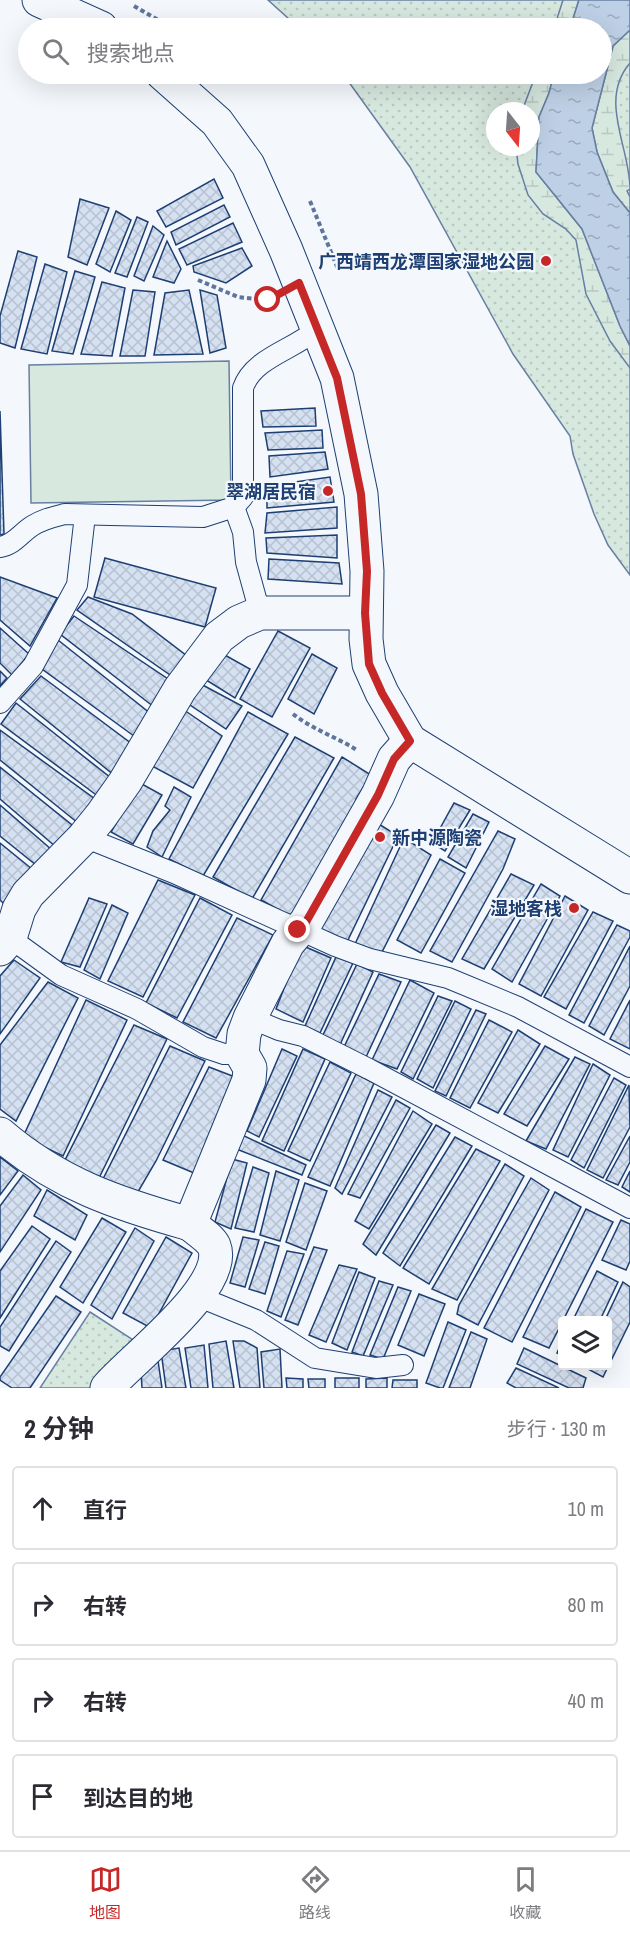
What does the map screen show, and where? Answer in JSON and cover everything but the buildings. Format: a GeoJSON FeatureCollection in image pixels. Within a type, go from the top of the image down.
{"type":"FeatureCollection","features":[{"type":"Feature","properties":{"kind":"street"},"geometry":{"type":"LineString","coordinates":[[39,0],[79,18]]}},
{"type":"Feature","properties":{"kind":"street"},"geometry":{"type":"LineString","coordinates":[[174,84],[217,122],[248,165],[337,378],[361,494],[367,571],[365,613],[369,664],[382,693],[410,741],[630,877]]}},
{"type":"Feature","properties":{"kind":"street"},"geometry":{"type":"LineString","coordinates":[[5,943],[28,894],[84,837],[125,782],[199,660],[219,637],[240,622],[260,613],[365,613]]}},
{"type":"Feature","properties":{"kind":"street"},"geometry":{"type":"LineString","coordinates":[[190,1224],[249,1080],[249,1068],[242,1054],[244,1034],[250,1018],[288,943],[306,922],[394,759],[410,741]]}},
{"type":"Feature","properties":{"kind":"street"},"geometry":{"type":"LineString","coordinates":[[0,1134],[56,1174],[105,1199],[190,1224],[213,1243],[216,1253],[213,1269],[197,1296],[167,1332],[142,1352],[107,1388]]}},
{"type":"Feature","properties":{"kind":"lane"},"geometry":{"type":"LineString","coordinates":[[0,547],[18,538],[30,527],[45,519],[64,513],[203,517],[234,507],[243,497],[243,388],[248,375],[258,366],[301,343],[316,330]]}},
{"type":"Feature","properties":{"kind":"lane"},"geometry":{"type":"LineString","coordinates":[[234,507],[243,532],[246,562],[260,613]]}},
{"type":"Feature","properties":{"kind":"lane"},"geometry":{"type":"LineString","coordinates":[[0,704],[33,666],[77,585],[85,514]]}},
{"type":"Feature","properties":{"kind":"lane"},"geometry":{"type":"LineString","coordinates":[[84,837],[174,873],[298,930],[370,959],[418,970],[518,1007],[630,1067]]}},
{"type":"Feature","properties":{"kind":"lane"},"geometry":{"type":"LineString","coordinates":[[5,943],[61,975],[138,1009],[203,1047],[224,1054],[242,1054]]}},
{"type":"Feature","properties":{"kind":"lane"},"geometry":{"type":"LineString","coordinates":[[250,1018],[279,1030],[303,1036],[630,1208]]}},
{"type":"Feature","properties":{"kind":"lane"},"geometry":{"type":"LineString","coordinates":[[197,1296],[256,1320],[315,1358],[376,1368],[403,1365]]}},
{"type":"Feature","properties":{"kind":"path"},"geometry":{"type":"LineString","coordinates":[[129,4],[154,18]]}},
{"type":"Feature","properties":{"kind":"path"},"geometry":{"type":"LineString","coordinates":[[198,280],[238,297],[252,300],[268,300],[299,283]]}},
{"type":"Feature","properties":{"kind":"path"},"geometry":{"type":"LineString","coordinates":[[292,714],[370,759],[387,775]]}},
{"type":"Feature","properties":{"kind":"green space","name":"广西靖西龙潭国家湿地公园"},"geometry":{"type":"Polygon","coordinates":[[[268,0],[630,0],[630,575],[608,545],[594,514],[573,454],[570,436],[513,354],[410,167],[350,84],[612,84],[612,18],[288,18],[268,0]]]}},
{"type":"Feature","properties":{"kind":"green space"},"geometry":{"type":"Polygon","coordinates":[[[563,0],[579,0],[573,18],[557,18],[563,0]]]}},
{"type":"Feature","properties":{"kind":"green space"},"geometry":{"type":"Polygon","coordinates":[[[630,30],[630,63],[621,77],[616,92],[616,108],[629,173],[630,189],[627,191],[630,197],[630,213],[613,192],[597,152],[592,128],[603,84],[612,84],[613,46],[630,30]]]}},
{"type":"Feature","properties":{"kind":"green space"},"geometry":{"type":"Polygon","coordinates":[[[532,84],[551,84],[540,115],[540,102],[525,102],[532,84]]]}},
{"type":"Feature","properties":{"kind":"green space"},"geometry":{"type":"Polygon","coordinates":[[[517,156],[537,156],[536,172],[582,229],[630,346],[630,368],[610,341],[586,294],[576,240],[566,229],[543,214],[528,195],[517,156]]]}},
{"type":"Feature","properties":{"kind":"green space"},"geometry":{"type":"Polygon","coordinates":[[[229,361],[231,500],[31,503],[29,365],[229,361]]]}},
{"type":"Feature","properties":{"kind":"green space"},"geometry":{"type":"Polygon","coordinates":[[[90,1312],[138,1343],[91,1388],[40,1388],[90,1312]]]}},
{"type":"Feature","properties":{"kind":"water"},"geometry":{"type":"Polygon","coordinates":[[[579,0],[630,0],[630,30],[613,46],[612,50],[612,18],[573,18],[579,0]]]}},
{"type":"Feature","properties":{"kind":"water"},"geometry":{"type":"Polygon","coordinates":[[[551,84],[603,84],[592,128],[597,152],[613,192],[630,213],[630,346],[582,229],[536,172],[537,156],[540,156],[540,115],[551,84]]]}},
{"type":"Feature","properties":{"kind":"place","name":"广西靖西龙潭国家湿地公园"},"geometry":{"type":"Point","coordinates":[546,261]}},
{"type":"Feature","properties":{"kind":"place","name":"翠湖居民宿"},"geometry":{"type":"Point","coordinates":[328,491]}},
{"type":"Feature","properties":{"kind":"place","name":"新中源陶瓷"},"geometry":{"type":"Point","coordinates":[380,837]}},
{"type":"Feature","properties":{"kind":"place","name":"湿地客栈"},"geometry":{"type":"Point","coordinates":[574,908]}},
{"type":"Feature","properties":{"kind":"route"},"geometry":{"type":"LineString","coordinates":[[268,300],[299,283],[337,378],[361,494],[367,571],[365,613],[369,664],[382,693],[410,741],[394,759],[378,795],[306,922],[298,930]]}}]}
